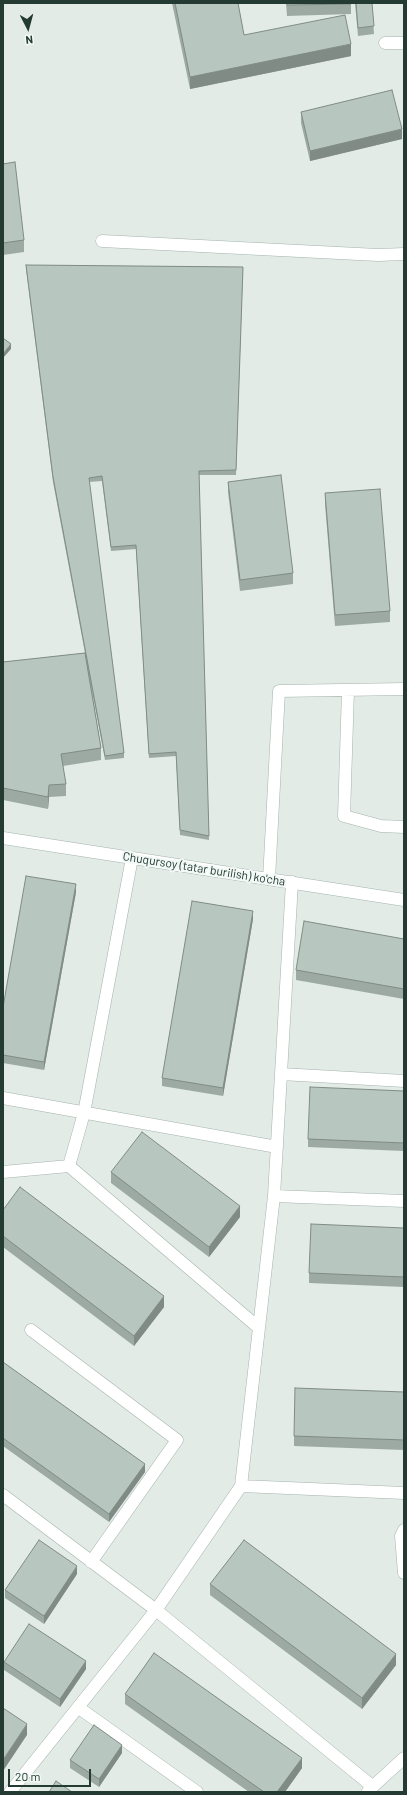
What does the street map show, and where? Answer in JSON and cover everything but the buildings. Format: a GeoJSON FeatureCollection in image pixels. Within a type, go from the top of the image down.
{"type":"FeatureCollection","features":[{"type":"Feature","properties":{"kind":"street"},"geometry":{"type":"LineString","coordinates":[[385,43],[404,43]]}},
{"type":"Feature","properties":{"kind":"street"},"geometry":{"type":"LineString","coordinates":[[102,241],[378,255],[404,254]]}},
{"type":"Feature","properties":{"kind":"street"},"geometry":{"type":"LineString","coordinates":[[269,878],[280,691],[404,689]]}},
{"type":"Feature","properties":{"kind":"street"},"geometry":{"type":"LineString","coordinates":[[348,690],[344,816],[381,826],[404,827]]}},
{"type":"Feature","properties":{"kind":"street","name":"Chuqursoy (tatar burilish) ko'cha"},"geometry":{"type":"LineString","coordinates":[[3,838],[404,900]]}},
{"type":"Feature","properties":{"kind":"street"},"geometry":{"type":"LineString","coordinates":[[69,1166],[84,1113],[132,858]]}},
{"type":"Feature","properties":{"kind":"street"},"geometry":{"type":"LineString","coordinates":[[10,1792],[79,1708],[156,1610],[241,1486],[274,1196],[292,882]]}},
{"type":"Feature","properties":{"kind":"street"},"geometry":{"type":"LineString","coordinates":[[281,1074],[404,1081]]}},
{"type":"Feature","properties":{"kind":"street"},"geometry":{"type":"LineString","coordinates":[[3,1098],[277,1147]]}},
{"type":"Feature","properties":{"kind":"street"},"geometry":{"type":"LineString","coordinates":[[3,1172],[69,1166],[259,1328]]}},
{"type":"Feature","properties":{"kind":"street"},"geometry":{"type":"LineString","coordinates":[[274,1196],[404,1201]]}},
{"type":"Feature","properties":{"kind":"street"},"geometry":{"type":"LineString","coordinates":[[31,1330],[177,1440],[91,1562]]}},
{"type":"Feature","properties":{"kind":"street"},"geometry":{"type":"LineString","coordinates":[[241,1486],[404,1493]]}},
{"type":"Feature","properties":{"kind":"street"},"geometry":{"type":"LineString","coordinates":[[3,1495],[156,1610],[369,1789],[404,1758]]}},
{"type":"Feature","properties":{"kind":"street"},"geometry":{"type":"LineString","coordinates":[[404,1530],[402,1536],[404,1573]]}},
{"type":"Feature","properties":{"kind":"street"},"geometry":{"type":"LineString","coordinates":[[79,1708],[197,1792]]}}]}
